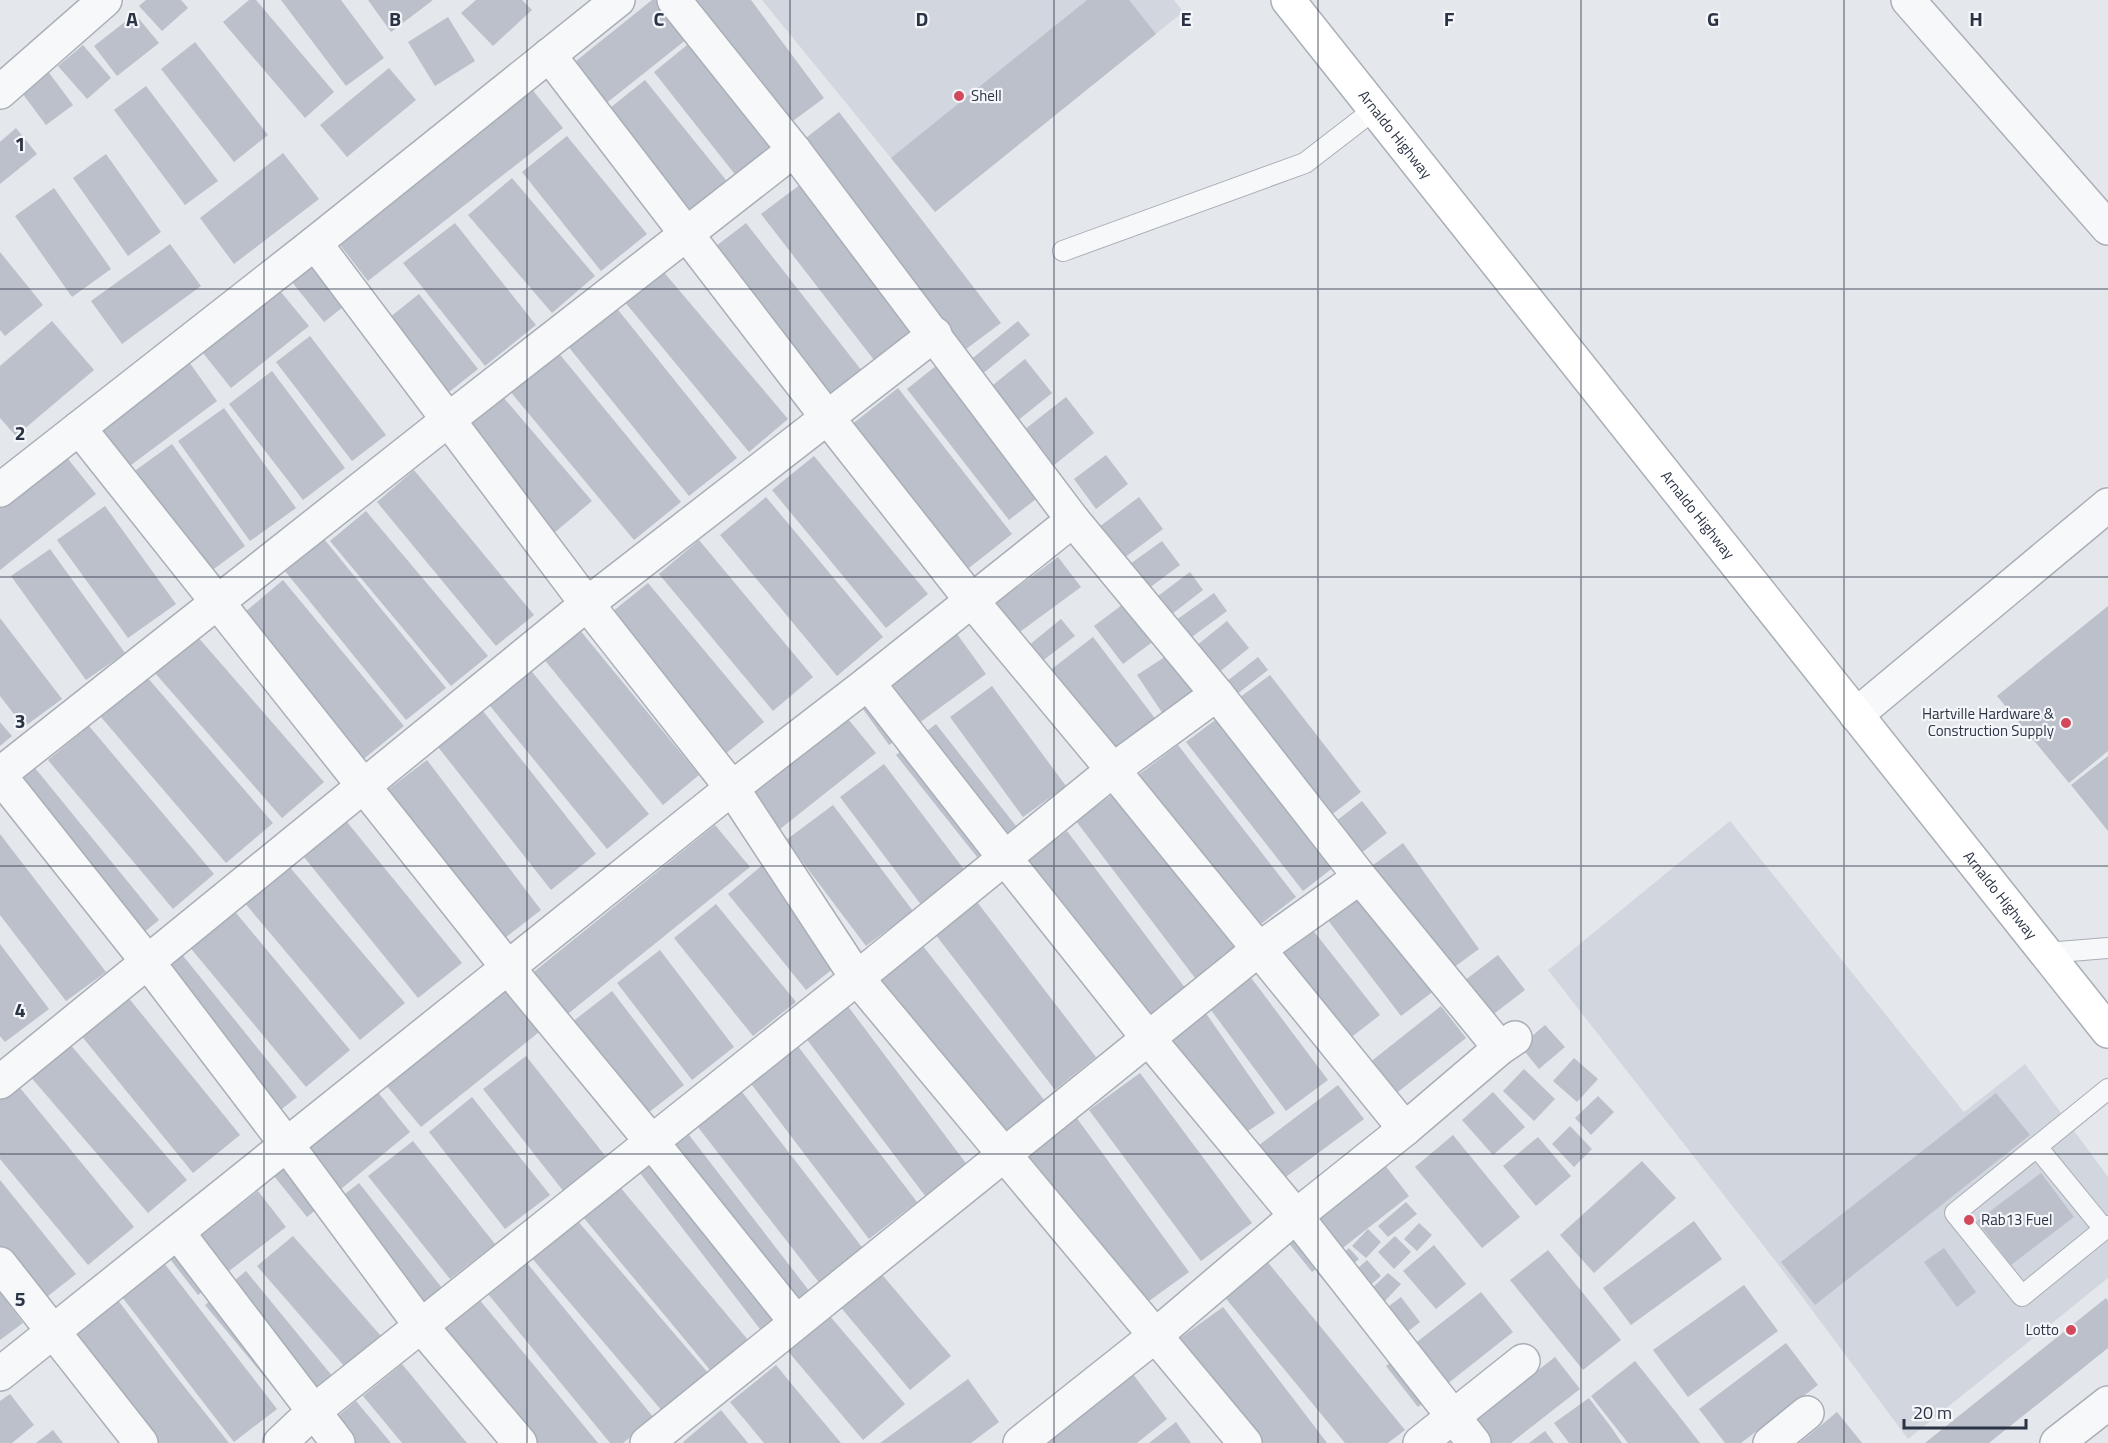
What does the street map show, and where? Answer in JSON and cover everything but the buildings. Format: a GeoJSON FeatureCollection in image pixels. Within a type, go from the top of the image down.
{"type":"FeatureCollection","features":[{"type":"Feature","properties":{"kind":"main road","name":"Arnaldo Highway"},"geometry":{"type":"LineString","coordinates":[[1288,0],[2108,1031]]}},
{"type":"Feature","properties":{"kind":"street"},"geometry":{"type":"LineString","coordinates":[[1,88],[105,0]]}},
{"type":"Feature","properties":{"kind":"street"},"geometry":{"type":"LineString","coordinates":[[0,490],[315,243],[618,0]]}},
{"type":"Feature","properties":{"kind":"street"},"geometry":{"type":"LineString","coordinates":[[674,0],[794,150],[1073,520],[1217,694],[1360,877],[1507,1043],[1405,1129],[1296,1216],[1156,1335],[1020,1443]]}},
{"type":"Feature","properties":{"kind":"street"},"geometry":{"type":"LineString","coordinates":[[1908,0],[2108,228]]}},
{"type":"Feature","properties":{"kind":"street"},"geometry":{"type":"LineString","coordinates":[[549,55],[685,235],[972,601],[1113,770],[1405,1129]]}},
{"type":"Feature","properties":{"kind":"street"},"geometry":{"type":"LineString","coordinates":[[520,1443],[421,1326],[147,961],[0,775],[448,420],[794,150]]}},
{"type":"Feature","properties":{"kind":"street"},"geometry":{"type":"LineString","coordinates":[[315,243],[587,604],[732,788],[857,978],[1245,1443]]}},
{"type":"Feature","properties":{"kind":"street"},"geometry":{"type":"LineString","coordinates":[[0,1082],[587,604],[935,334]]}},
{"type":"Feature","properties":{"kind":"street"},"geometry":{"type":"LineString","coordinates":[[79,428],[508,969],[651,1141],[796,1322]]}},
{"type":"Feature","properties":{"kind":"street"},"geometry":{"type":"LineString","coordinates":[[1856,715],[2108,505]]}},
{"type":"Feature","properties":{"kind":"street"},"geometry":{"type":"LineString","coordinates":[[0,1374],[732,788],[1073,520]]}},
{"type":"Feature","properties":{"kind":"street"},"geometry":{"type":"LineString","coordinates":[[868,683],[1148,1038],[1296,1216],[1474,1443]]}},
{"type":"Feature","properties":{"kind":"street"},"geometry":{"type":"LineString","coordinates":[[280,1443],[313,1412],[857,978],[1004,857],[1113,770],[1217,694]]}},
{"type":"Feature","properties":{"kind":"street"},"geometry":{"type":"LineString","coordinates":[[647,1443],[1259,949],[1360,877]]}},
{"type":"Feature","properties":{"kind":"street"},"geometry":{"type":"LineString","coordinates":[[178,1233],[338,1443]]}},
{"type":"Feature","properties":{"kind":"street"},"geometry":{"type":"LineString","coordinates":[[0,1264],[141,1443]]}},
{"type":"Feature","properties":{"kind":"street"},"geometry":{"type":"LineString","coordinates":[[1420,1443],[1523,1361]]}},
{"type":"Feature","properties":{"kind":"street"},"geometry":{"type":"LineString","coordinates":[[2057,1443],[2108,1402]]}},
{"type":"Feature","properties":{"kind":"street"},"geometry":{"type":"LineString","coordinates":[[1770,1443],[1807,1413]]}},
{"type":"Feature","properties":{"kind":"lane"},"geometry":{"type":"LineString","coordinates":[[1062,251],[1305,163],[1375,109]]}},
{"type":"Feature","properties":{"kind":"lane"},"geometry":{"type":"LineString","coordinates":[[2046,953],[2108,948]]}},
{"type":"Feature","properties":{"kind":"lane"},"geometry":{"type":"LineString","coordinates":[[2037,1147],[2106,1228],[2022,1296],[1954,1214],[2108,1089]]}},
{"type":"Feature","properties":{"kind":"shaded area","name":"Shell"},"geometry":{"type":"Polygon","coordinates":[[[762,0],[1174,0],[1183,12],[935,212],[762,0]]]}},
{"type":"Feature","properties":{"kind":"shaded area"},"geometry":{"type":"Polygon","coordinates":[[[1730,821],[1964,1112],[2025,1064],[2108,1177],[2108,1278],[1908,1439],[1777,1263],[1548,970],[1730,821]]]}},
{"type":"Feature","properties":{"kind":"place","name":"Shell"},"geometry":{"type":"Point","coordinates":[959,96]}},
{"type":"Feature","properties":{"kind":"place","name":"Hartville Hardware & Construction Supply"},"geometry":{"type":"Point","coordinates":[2066,723]}},
{"type":"Feature","properties":{"kind":"place","name":"Rab13 Fuel"},"geometry":{"type":"Point","coordinates":[1969,1220]}},
{"type":"Feature","properties":{"kind":"place","name":"Lotto"},"geometry":{"type":"Point","coordinates":[2071,1330]}}]}
